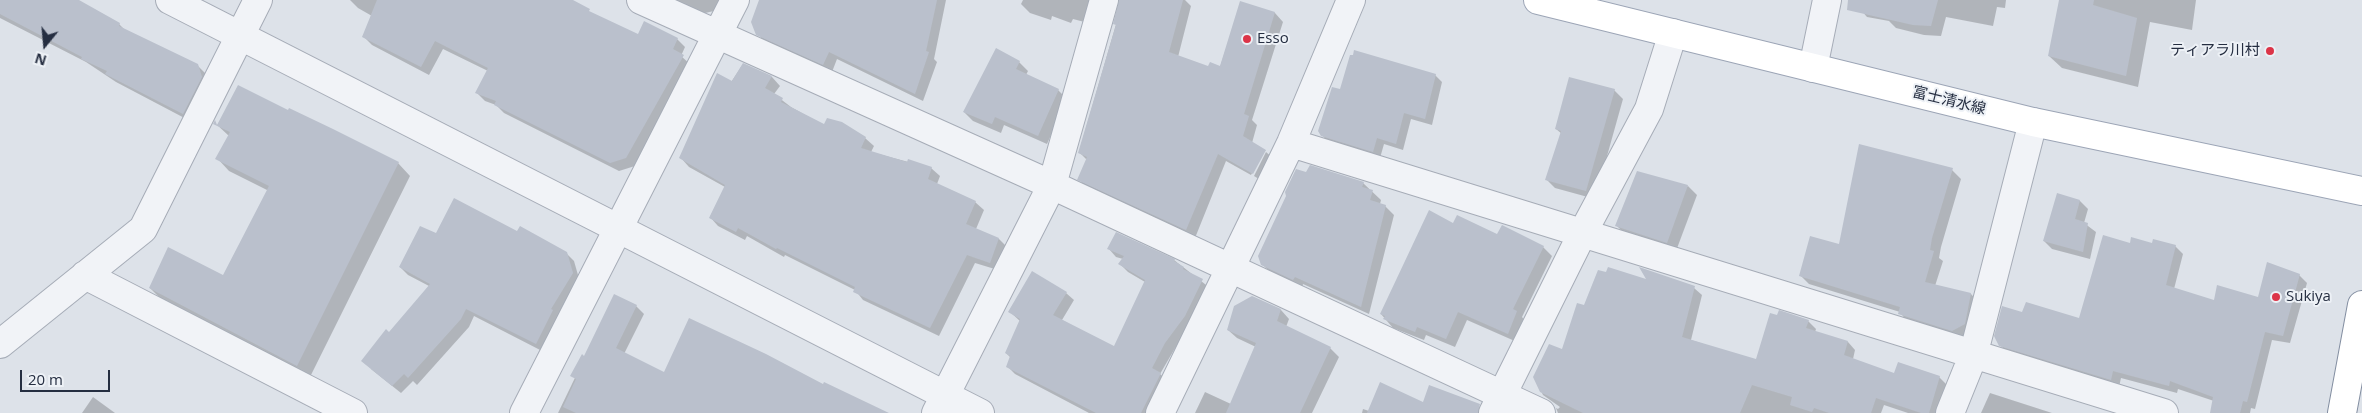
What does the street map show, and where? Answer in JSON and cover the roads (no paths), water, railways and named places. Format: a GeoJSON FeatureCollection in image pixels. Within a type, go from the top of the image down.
{"type":"FeatureCollection","features":[{"type":"Feature","properties":{"kind":"main road","name":"富士清水線"},"geometry":{"type":"LineString","coordinates":[[1538,0],[2033,122],[2362,191]]}},
{"type":"Feature","properties":{"kind":"main road"},"geometry":{"type":"LineString","coordinates":[[2342,413],[2362,305]]}},
{"type":"Feature","properties":{"kind":"street"},"geometry":{"type":"LineString","coordinates":[[170,0],[619,228],[940,404],[980,413]]}},
{"type":"Feature","properties":{"kind":"street"},"geometry":{"type":"LineString","coordinates":[[0,344],[144,229],[258,0]]}},
{"type":"Feature","properties":{"kind":"street"},"geometry":{"type":"LineString","coordinates":[[641,0],[1052,185],[1231,268],[1497,404],[1540,413]]}},
{"type":"Feature","properties":{"kind":"street"},"geometry":{"type":"LineString","coordinates":[[524,413],[735,0]]}},
{"type":"Feature","properties":{"kind":"street"},"geometry":{"type":"LineString","coordinates":[[940,404],[1052,185],[1104,0]]}},
{"type":"Feature","properties":{"kind":"street"},"geometry":{"type":"LineString","coordinates":[[1160,413],[1291,144],[1351,0]]}},
{"type":"Feature","properties":{"kind":"street"},"geometry":{"type":"LineString","coordinates":[[1813,68],[1827,0]]}},
{"type":"Feature","properties":{"kind":"street"},"geometry":{"type":"LineString","coordinates":[[1497,404],[1582,234],[1648,108],[1673,32]]}},
{"type":"Feature","properties":{"kind":"street"},"geometry":{"type":"LineString","coordinates":[[1950,413],[1973,356],[2033,122]]}},
{"type":"Feature","properties":{"kind":"street"},"geometry":{"type":"LineString","coordinates":[[1291,144],[1973,356],[2164,413]]}},
{"type":"Feature","properties":{"kind":"street"},"geometry":{"type":"LineString","coordinates":[[85,275],[353,413]]}},
{"type":"Feature","properties":{"kind":"place","name":"Esso"},"geometry":{"type":"Point","coordinates":[1247,39]}},
{"type":"Feature","properties":{"kind":"place","name":"ティアラ川村"},"geometry":{"type":"Point","coordinates":[2270,51]}},
{"type":"Feature","properties":{"kind":"place","name":"Sukiya"},"geometry":{"type":"Point","coordinates":[2276,297]}}]}
